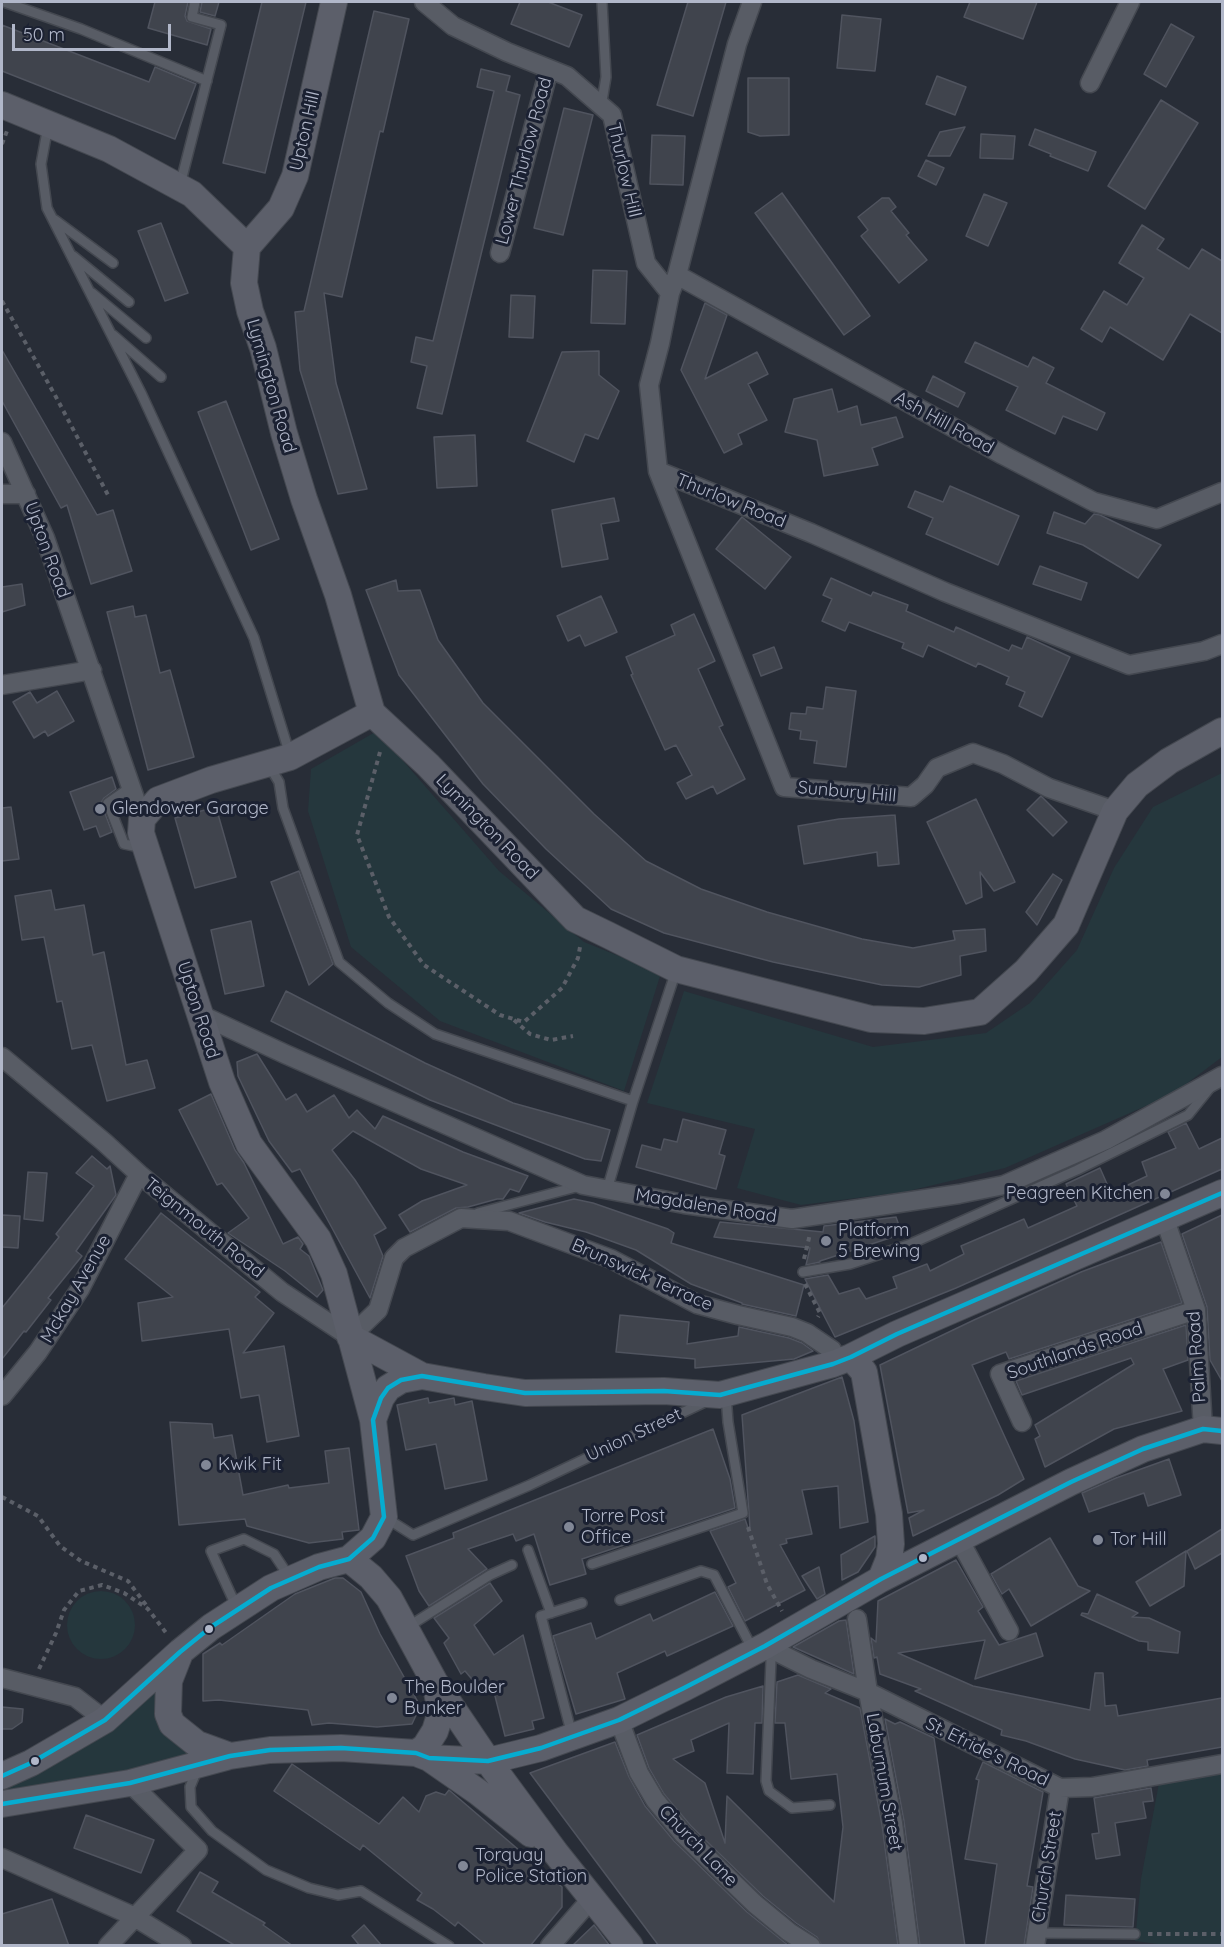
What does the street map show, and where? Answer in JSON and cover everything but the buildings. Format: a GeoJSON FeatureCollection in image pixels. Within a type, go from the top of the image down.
{"type":"FeatureCollection","features":[{"type":"Feature","properties":{"kind":"street","name":"Upton Hill"},"geometry":{"type":"LineString","coordinates":[[247,247],[280,208],[295,176],[334,2]]}},
{"type":"Feature","properties":{"kind":"street","name":"Thurlow Hill"},"geometry":{"type":"LineString","coordinates":[[424,2],[453,26],[507,52],[567,76],[612,115],[646,262],[670,293]]}},
{"type":"Feature","properties":{"kind":"street","name":"Thurlow Road"},"geometry":{"type":"LineString","coordinates":[[752,2],[737,44],[677,275],[670,293],[649,385],[658,471],[811,533],[945,592],[1129,665],[1204,651],[1222,644]]}},
{"type":"Feature","properties":{"kind":"street"},"geometry":{"type":"LineString","coordinates":[[1090,83],[1130,2]]}},
{"type":"Feature","properties":{"kind":"street","name":"Lower Thurlow Road"},"geometry":{"type":"LineString","coordinates":[[500,253],[549,69]]}},
{"type":"Feature","properties":{"kind":"street"},"geometry":{"type":"LineString","coordinates":[[2,105],[109,149],[180,187],[192,194],[247,247]]}},
{"type":"Feature","properties":{"kind":"street","name":"Lymington Road"},"geometry":{"type":"LineString","coordinates":[[247,247],[244,283],[284,433],[304,499],[381,721],[428,765],[575,919],[585,924],[676,969],[871,1019],[924,1021],[980,1012],[1026,971],[1066,925],[1115,811],[1137,785],[1169,761],[1222,731]]}},
{"type":"Feature","properties":{"kind":"street","name":"Ash Hill Road"},"geometry":{"type":"LineString","coordinates":[[677,275],[1003,455],[1094,502],[1157,519],[1222,492]]}},
{"type":"Feature","properties":{"kind":"street","name":"Upton Road"},"geometry":{"type":"LineString","coordinates":[[2,442],[45,538],[74,625],[92,670],[142,819],[141,833],[222,1082],[249,1144],[318,1239],[334,1274],[373,1420],[384,1517]]}},
{"type":"Feature","properties":{"kind":"street","name":"Sunbury Hill"},"geometry":{"type":"LineString","coordinates":[[658,471],[784,787],[911,798],[925,785],[937,768],[973,753],[1003,764],[1049,788],[1115,811]]}},
{"type":"Feature","properties":{"kind":"street"},"geometry":{"type":"LineString","coordinates":[[2,494],[26,494]]}},
{"type":"Feature","properties":{"kind":"street"},"geometry":{"type":"LineString","coordinates":[[2,686],[92,670]]}},
{"type":"Feature","properties":{"kind":"street"},"geometry":{"type":"LineString","coordinates":[[142,819],[158,800],[211,780],[279,760],[381,721]]}},
{"type":"Feature","properties":{"kind":"street","name":"Magdalene Road"},"geometry":{"type":"LineString","coordinates":[[199,1014],[583,1185],[684,1204],[792,1220],[1005,1185],[1106,1140],[1218,1079]]}},
{"type":"Feature","properties":{"kind":"street","name":"Teignmouth Road"},"geometry":{"type":"LineString","coordinates":[[2,1057],[282,1292],[350,1337],[422,1376],[525,1393],[664,1391],[723,1394]]}},
{"type":"Feature","properties":{"kind":"street","name":"Mckay Avenue"},"geometry":{"type":"LineString","coordinates":[[2,1396],[38,1352],[80,1289],[139,1174]]}},
{"type":"Feature","properties":{"kind":"street","name":"Union Street"},"geometry":{"type":"LineString","coordinates":[[723,1394],[842,1360],[1222,1193]]}},
{"type":"Feature","properties":{"kind":"street"},"geometry":{"type":"LineString","coordinates":[[350,1337],[378,1310],[394,1258],[404,1248],[461,1218]]}},
{"type":"Feature","properties":{"kind":"street","name":"Brunswick Terrace"},"geometry":{"type":"LineString","coordinates":[[461,1218],[509,1221],[611,1259],[698,1304],[792,1327],[807,1333],[832,1350],[842,1360]]}},
{"type":"Feature","properties":{"kind":"street","name":"Palm Road"},"geometry":{"type":"LineString","coordinates":[[1164,1218],[1196,1310],[1213,1430]]}},
{"type":"Feature","properties":{"kind":"street","name":"Southlands Road"},"geometry":{"type":"LineString","coordinates":[[1022,1422],[999,1374],[1196,1310]]}},
{"type":"Feature","properties":{"kind":"street"},"geometry":{"type":"LineString","coordinates":[[842,1360],[864,1372],[889,1514],[891,1544],[889,1559],[881,1579]]}},
{"type":"Feature","properties":{"kind":"street","name":"Teignmouth Road"},"geometry":{"type":"LineString","coordinates":[[373,1420],[381,1398],[388,1388],[401,1380],[422,1376]]}},
{"type":"Feature","properties":{"kind":"street"},"geometry":{"type":"LineString","coordinates":[[2,1804],[130,1783],[230,1756],[270,1750],[341,1748],[488,1761],[541,1748],[619,1720],[760,1649],[881,1579],[1071,1482],[1133,1454],[1213,1430]]}},
{"type":"Feature","properties":{"kind":"street"},"geometry":{"type":"LineString","coordinates":[[2,1776],[31,1763],[105,1720],[211,1627],[272,1588],[319,1567],[349,1558],[373,1539],[384,1517]]}},
{"type":"Feature","properties":{"kind":"street"},"geometry":{"type":"LineString","coordinates":[[960,1540],[1009,1631]]}},
{"type":"Feature","properties":{"kind":"street"},"geometry":{"type":"LineString","coordinates":[[349,1558],[372,1577],[389,1598],[434,1681],[488,1761],[555,1852],[630,1946]]}},
{"type":"Feature","properties":{"kind":"street","name":"Laburnum Street"},"geometry":{"type":"LineString","coordinates":[[857,1619],[868,1692],[893,1822],[909,1946]]}},
{"type":"Feature","properties":{"kind":"street","name":"St. Efride's Road"},"geometry":{"type":"LineString","coordinates":[[760,1649],[868,1692],[1060,1788],[1092,1787],[1222,1764]]}},
{"type":"Feature","properties":{"kind":"street"},"geometry":{"type":"LineString","coordinates":[[180,1652],[169,1681],[168,1714],[172,1724],[197,1744],[230,1756]]}},
{"type":"Feature","properties":{"kind":"street"},"geometry":{"type":"LineString","coordinates":[[2,1678],[75,1697],[105,1720]]}},
{"type":"Feature","properties":{"kind":"street"},"geometry":{"type":"LineString","coordinates":[[423,1756],[441,1712],[434,1681]]}},
{"type":"Feature","properties":{"kind":"street","name":"Church Lane"},"geometry":{"type":"LineString","coordinates":[[619,1720],[639,1773],[662,1809],[683,1834],[754,1904],[811,1946]]}},
{"type":"Feature","properties":{"kind":"street"},"geometry":{"type":"LineString","coordinates":[[423,1756],[478,1792],[555,1852]]}},
{"type":"Feature","properties":{"kind":"street"},"geometry":{"type":"LineString","coordinates":[[108,1946],[133,1916],[198,1850],[130,1783]]}},
{"type":"Feature","properties":{"kind":"street","name":"Church Street"},"geometry":{"type":"LineString","coordinates":[[1035,1939],[1060,1788]]}},
{"type":"Feature","properties":{"kind":"street"},"geometry":{"type":"LineString","coordinates":[[2,1858],[133,1916],[182,1946]]}},
{"type":"Feature","properties":{"kind":"street"},"geometry":{"type":"LineString","coordinates":[[550,1946],[593,1897]]}},
{"type":"Feature","properties":{"kind":"lane"},"geometry":{"type":"LineString","coordinates":[[4,2],[81,29],[207,81]]}},
{"type":"Feature","properties":{"kind":"lane"},"geometry":{"type":"LineString","coordinates":[[180,187],[220,26],[192,16],[195,2]]}},
{"type":"Feature","properties":{"kind":"lane"},"geometry":{"type":"LineString","coordinates":[[601,107],[606,77],[602,2]]}},
{"type":"Feature","properties":{"kind":"lane"},"geometry":{"type":"LineString","coordinates":[[49,124],[41,164],[47,208],[141,393],[254,638],[279,760],[279,782],[283,808],[339,962],[388,1003],[435,1034],[633,1101]]}},
{"type":"Feature","properties":{"kind":"lane"},"geometry":{"type":"LineString","coordinates":[[51,217],[113,264]]}},
{"type":"Feature","properties":{"kind":"lane"},"geometry":{"type":"LineString","coordinates":[[70,254],[129,302]]}},
{"type":"Feature","properties":{"kind":"lane"},"geometry":{"type":"LineString","coordinates":[[88,289],[146,338]]}},
{"type":"Feature","properties":{"kind":"lane"},"geometry":{"type":"LineString","coordinates":[[109,331],[161,377]]}},
{"type":"Feature","properties":{"kind":"lane"},"geometry":{"type":"LineString","coordinates":[[131,787],[108,803],[124,844],[146,848]]}},
{"type":"Feature","properties":{"kind":"lane"},"geometry":{"type":"LineString","coordinates":[[607,1190],[676,969]]}},
{"type":"Feature","properties":{"kind":"lane"},"geometry":{"type":"LineString","coordinates":[[803,1272],[850,1264],[908,1245],[1077,1170],[1188,1115],[1218,1079]]}},
{"type":"Feature","properties":{"kind":"lane"},"geometry":{"type":"LineString","coordinates":[[461,1218],[583,1185]]}},
{"type":"Feature","properties":{"kind":"lane"},"geometry":{"type":"LineString","coordinates":[[592,1564],[743,1513],[723,1394]]}},
{"type":"Feature","properties":{"kind":"lane","name":"Union Street"},"geometry":{"type":"LineString","coordinates":[[384,1517],[413,1535],[530,1485],[723,1394]]}},
{"type":"Feature","properties":{"kind":"lane"},"geometry":{"type":"LineString","coordinates":[[238,1610],[212,1551],[244,1539],[274,1554],[291,1580]]}},
{"type":"Feature","properties":{"kind":"lane"},"geometry":{"type":"LineString","coordinates":[[528,1550],[551,1613]]}},
{"type":"Feature","properties":{"kind":"lane"},"geometry":{"type":"LineString","coordinates":[[406,1629],[490,1575],[512,1565]]}},
{"type":"Feature","properties":{"kind":"lane"},"geometry":{"type":"LineString","coordinates":[[620,1600],[701,1571],[714,1575],[760,1649],[771,1660],[766,1780],[769,1791],[792,1808],[830,1805]]}},
{"type":"Feature","properties":{"kind":"lane"},"geometry":{"type":"LineString","coordinates":[[572,1737],[541,1616],[582,1603]]}},
{"type":"Feature","properties":{"kind":"lane"},"geometry":{"type":"LineString","coordinates":[[199,1765],[190,1787],[191,1807],[212,1831],[266,1870],[309,1888],[338,1895],[361,1891],[449,1946]]}},
{"type":"Feature","properties":{"kind":"lane"},"geometry":{"type":"LineString","coordinates":[[1035,1939],[1135,1934]]}},
{"type":"Feature","properties":{"kind":"path"},"geometry":{"type":"LineString","coordinates":[[2,301],[57,397],[108,495]]}},
{"type":"Feature","properties":{"kind":"path"},"geometry":{"type":"LineString","coordinates":[[381,721],[379,753],[357,835],[389,917],[424,965],[500,1015],[525,1022],[562,988],[578,958],[585,924]]}},
{"type":"Feature","properties":{"kind":"path"},"geometry":{"type":"LineString","coordinates":[[512,1018],[530,1034],[551,1040],[573,1036]]}},
{"type":"Feature","properties":{"kind":"path"},"geometry":{"type":"LineString","coordinates":[[2,1497],[38,1516],[60,1546],[81,1561],[128,1581],[180,1652]]}},
{"type":"Feature","properties":{"kind":"path"},"geometry":{"type":"LineString","coordinates":[[743,1513],[767,1584],[793,1630]]}},
{"type":"Feature","properties":{"kind":"path"},"geometry":{"type":"LineString","coordinates":[[31,1686],[56,1633],[64,1610],[79,1591],[102,1585],[124,1593],[148,1609]]}},
{"type":"Feature","properties":{"kind":"path"},"geometry":{"type":"LineString","coordinates":[[1135,1934],[1222,1934]]}},
{"type":"Feature","properties":{"kind":"shaded area"},"geometry":{"type":"Polygon","coordinates":[[[377,731],[499,871],[584,942],[661,973],[624,1091],[440,1021],[351,947],[308,811],[311,769],[377,731]]]}},
{"type":"Feature","properties":{"kind":"shaded area"},"geometry":{"type":"Polygon","coordinates":[[[1222,773],[1222,1057],[1173,1094],[1005,1168],[904,1192],[801,1205],[737,1188],[755,1129],[647,1103],[684,991],[873,1047],[986,1033],[1030,1003],[1077,950],[1114,868],[1153,807],[1222,773]]]}},
{"type":"Feature","properties":{"kind":"shaded area"},"geometry":{"type":"Polygon","coordinates":[[[101,1591],[114,1594],[125,1601],[132,1612],[135,1625],[132,1638],[125,1649],[114,1656],[101,1659],[88,1656],[77,1649],[70,1638],[67,1625],[70,1612],[77,1601],[88,1594],[101,1591]]]}},
{"type":"Feature","properties":{"kind":"shaded area"},"geometry":{"type":"Polygon","coordinates":[[[180,1652],[168,1714],[230,1756],[2,1804],[2,1776],[180,1652]]]}},
{"type":"Feature","properties":{"kind":"shaded area"},"geometry":{"type":"Polygon","coordinates":[[[1222,1772],[1222,1945],[1165,1945],[1135,1941],[1141,1879],[1159,1783],[1222,1772]]]}},
{"type":"Feature","properties":{"kind":"transit line"},"geometry":{"type":"LineString","coordinates":[[2,1776],[31,1763],[105,1720],[211,1627],[271,1588],[319,1567],[349,1559],[373,1538],[384,1517],[373,1420],[381,1398],[388,1388],[401,1380],[422,1376],[525,1393],[664,1391],[720,1395],[851,1357],[897,1334],[1222,1193]]}},
{"type":"Feature","properties":{"kind":"transit line"},"geometry":{"type":"LineString","coordinates":[[2,1804],[130,1783],[230,1756],[270,1750],[341,1748],[416,1753],[429,1758],[488,1761],[541,1748],[619,1720],[684,1688],[765,1646],[881,1579],[1071,1482],[1143,1449],[1203,1429],[1222,1431]]}},
{"type":"Feature","properties":{"kind":"place","name":"Glendower Garage"},"geometry":{"type":"Point","coordinates":[100,809]}},
{"type":"Feature","properties":{"kind":"place","name":"Peagreen Kitchen"},"geometry":{"type":"Point","coordinates":[1165,1194]}},
{"type":"Feature","properties":{"kind":"place","name":"Platform 5 Brewing"},"geometry":{"type":"Point","coordinates":[826,1241]}},
{"type":"Feature","properties":{"kind":"place","name":"Kwik Fit"},"geometry":{"type":"Point","coordinates":[206,1465]}},
{"type":"Feature","properties":{"kind":"place","name":"Torre Post Office"},"geometry":{"type":"Point","coordinates":[569,1527]}},
{"type":"Feature","properties":{"kind":"place","name":"Tor Hill"},"geometry":{"type":"Point","coordinates":[1098,1540]}},
{"type":"Feature","properties":{"kind":"place","name":"The Boulder Bunker"},"geometry":{"type":"Point","coordinates":[392,1698]}},
{"type":"Feature","properties":{"kind":"place","name":"Torquay Police Station"},"geometry":{"type":"Point","coordinates":[463,1866]}}]}
